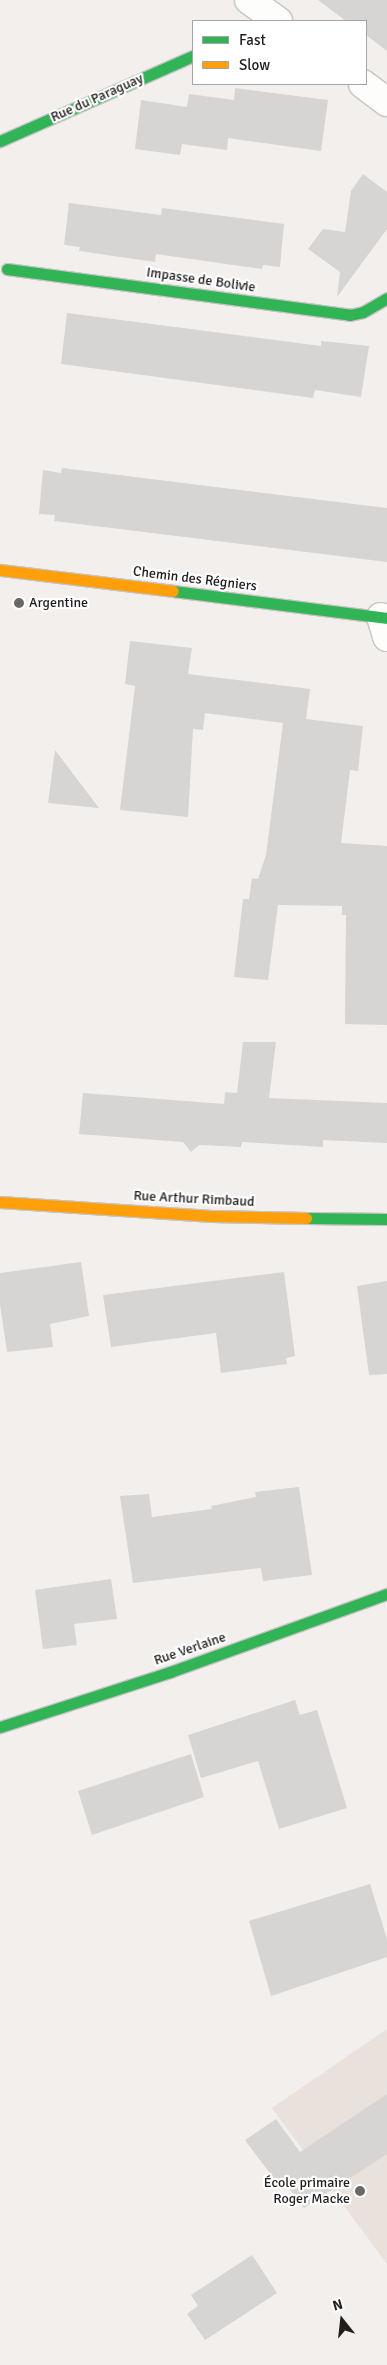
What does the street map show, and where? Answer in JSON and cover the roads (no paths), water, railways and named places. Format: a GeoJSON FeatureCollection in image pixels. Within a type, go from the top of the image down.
{"type":"FeatureCollection","features":[{"type":"Feature","properties":{"kind":"street"},"geometry":{"type":"LineString","coordinates":[[249,0],[275,20]]}},
{"type":"Feature","properties":{"kind":"street","name":"Rue du Paraguay"},"geometry":{"type":"LineString","coordinates":[[0,141],[192,56]]}},
{"type":"Feature","properties":{"kind":"street"},"geometry":{"type":"LineString","coordinates":[[364,85],[387,102]]}},
{"type":"Feature","properties":{"kind":"street","name":"Impasse de Bolivie"},"geometry":{"type":"LineString","coordinates":[[7,270],[350,315],[364,312],[387,298]]}},
{"type":"Feature","properties":{"kind":"street","name":"Chemin des Régniers"},"geometry":{"type":"LineString","coordinates":[[0,570],[385,624]]}},
{"type":"Feature","properties":{"kind":"street","name":"Rue Arthur Rimbaud"},"geometry":{"type":"LineString","coordinates":[[0,1202],[212,1216],[387,1219]]}},
{"type":"Feature","properties":{"kind":"street","name":"Rue Verlaine"},"geometry":{"type":"LineString","coordinates":[[0,1727],[178,1669],[387,1594]]}},
{"type":"Feature","properties":{"kind":"place","name":"Argentine"},"geometry":{"type":"Point","coordinates":[19,603]}},
{"type":"Feature","properties":{"kind":"place","name":"École primaire Roger Macke"},"geometry":{"type":"Point","coordinates":[360,2191]}}]}
